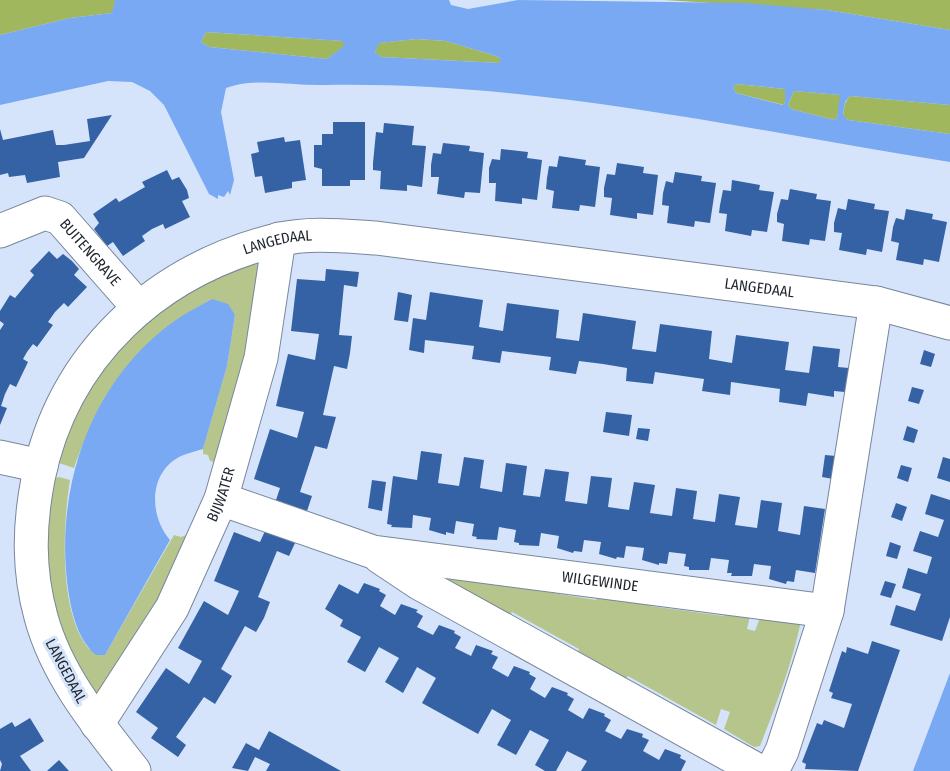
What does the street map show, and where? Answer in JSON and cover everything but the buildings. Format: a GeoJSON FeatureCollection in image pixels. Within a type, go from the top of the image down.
{"type":"FeatureCollection","features":[{"type":"Feature","properties":{"kind":"street","name":"BUITENGRAVE"},"geometry":{"type":"LineString","coordinates":[[0,231],[45,213],[60,218],[139,308]]}},
{"type":"Feature","properties":{"kind":"street","name":"LANGEDAAL"},"geometry":{"type":"LineString","coordinates":[[134,771],[71,686],[49,643],[35,589],[30,539],[32,512],[51,430],[64,399],[95,352],[139,308],[210,262],[279,239],[334,236],[376,238],[876,303],[950,322]]}},
{"type":"Feature","properties":{"kind":"street","name":"BIJWATER"},"geometry":{"type":"LineString","coordinates":[[97,724],[172,608],[221,499],[261,358],[279,239]]}},
{"type":"Feature","properties":{"kind":"street"},"geometry":{"type":"LineString","coordinates":[[772,771],[782,751],[827,611],[876,303]]}},
{"type":"Feature","properties":{"kind":"street"},"geometry":{"type":"LineString","coordinates":[[0,457],[41,466]]}},
{"type":"Feature","properties":{"kind":"street","name":"WILGEWINDE"},"geometry":{"type":"LineString","coordinates":[[221,499],[373,552],[827,611]]}},
{"type":"Feature","properties":{"kind":"street","name":"WILGEWINDE"},"geometry":{"type":"LineString","coordinates":[[373,552],[419,583],[759,771]]}},
{"type":"Feature","properties":{"kind":"green space"},"geometry":{"type":"Polygon","coordinates":[[[0,0],[115,0],[116,3],[112,13],[70,18],[0,35],[0,0]]]}},
{"type":"Feature","properties":{"kind":"green space"},"geometry":{"type":"Polygon","coordinates":[[[664,0],[950,0],[950,30],[827,10],[664,0]]]}},
{"type":"Feature","properties":{"kind":"green space"},"geometry":{"type":"Polygon","coordinates":[[[206,32],[344,41],[345,46],[327,59],[209,47],[201,42],[206,32]]]}},
{"type":"Feature","properties":{"kind":"green space"},"geometry":{"type":"Polygon","coordinates":[[[416,39],[446,41],[493,55],[500,58],[500,63],[381,57],[375,52],[378,43],[416,39]]]}},
{"type":"Feature","properties":{"kind":"green space"},"geometry":{"type":"Polygon","coordinates":[[[737,84],[785,89],[787,97],[784,105],[736,93],[733,87],[737,84]]]}},
{"type":"Feature","properties":{"kind":"green space"},"geometry":{"type":"Polygon","coordinates":[[[794,91],[841,95],[837,118],[834,120],[791,109],[788,105],[794,91]]]}},
{"type":"Feature","properties":{"kind":"green space"},"geometry":{"type":"Polygon","coordinates":[[[850,96],[950,105],[950,134],[848,120],[843,116],[845,103],[850,96]]]}},
{"type":"Feature","properties":{"kind":"green space"},"geometry":{"type":"Polygon","coordinates":[[[255,260],[261,266],[251,350],[219,463],[210,461],[208,455],[203,454],[203,449],[227,366],[235,315],[212,299],[163,332],[143,350],[126,370],[97,414],[74,468],[59,463],[67,421],[94,372],[150,310],[255,260]]]}},
{"type":"Feature","properties":{"kind":"green space"},"geometry":{"type":"Polygon","coordinates":[[[59,477],[70,480],[65,543],[68,591],[79,633],[89,649],[105,655],[174,535],[181,537],[186,535],[193,539],[152,619],[96,697],[88,695],[46,592],[49,480],[59,477]]]}},
{"type":"Feature","properties":{"kind":"green space"},"geometry":{"type":"Polygon","coordinates":[[[428,570],[521,580],[522,588],[596,600],[599,592],[650,599],[650,606],[724,616],[727,610],[751,612],[747,629],[755,631],[761,615],[801,621],[772,715],[760,746],[754,747],[724,729],[730,712],[721,709],[716,725],[628,676],[622,683],[575,658],[579,649],[512,612],[508,621],[428,570]]]}},
{"type":"Feature","properties":{"kind":"water"},"geometry":{"type":"Polygon","coordinates":[[[115,0],[449,0],[451,5],[468,9],[518,0],[743,3],[827,10],[950,30],[950,105],[850,96],[845,102],[843,115],[848,120],[950,134],[950,162],[717,122],[561,99],[404,86],[250,83],[226,88],[221,112],[234,180],[230,195],[228,191],[224,197],[218,195],[218,199],[209,194],[164,105],[150,91],[132,82],[108,81],[0,105],[0,35],[70,18],[112,13],[115,0]],[[206,32],[201,42],[209,47],[327,59],[344,46],[343,41],[206,32]],[[416,39],[379,43],[375,52],[381,57],[500,63],[500,58],[493,55],[446,41],[416,39]],[[737,84],[733,87],[736,93],[783,105],[785,103],[785,89],[737,84]],[[794,91],[788,105],[791,109],[834,120],[837,118],[840,95],[794,91]]]}},
{"type":"Feature","properties":{"kind":"water"},"geometry":{"type":"Polygon","coordinates":[[[212,299],[228,304],[235,315],[227,366],[203,449],[181,456],[162,472],[157,483],[156,507],[158,519],[170,540],[105,655],[96,655],[83,640],[72,611],[67,581],[65,544],[68,507],[75,470],[86,435],[102,402],[122,371],[147,344],[176,320],[212,299]]]}},
{"type":"Feature","properties":{"kind":"water"},"geometry":{"type":"Polygon","coordinates":[[[950,673],[950,771],[913,771],[950,673]]]}}]}
